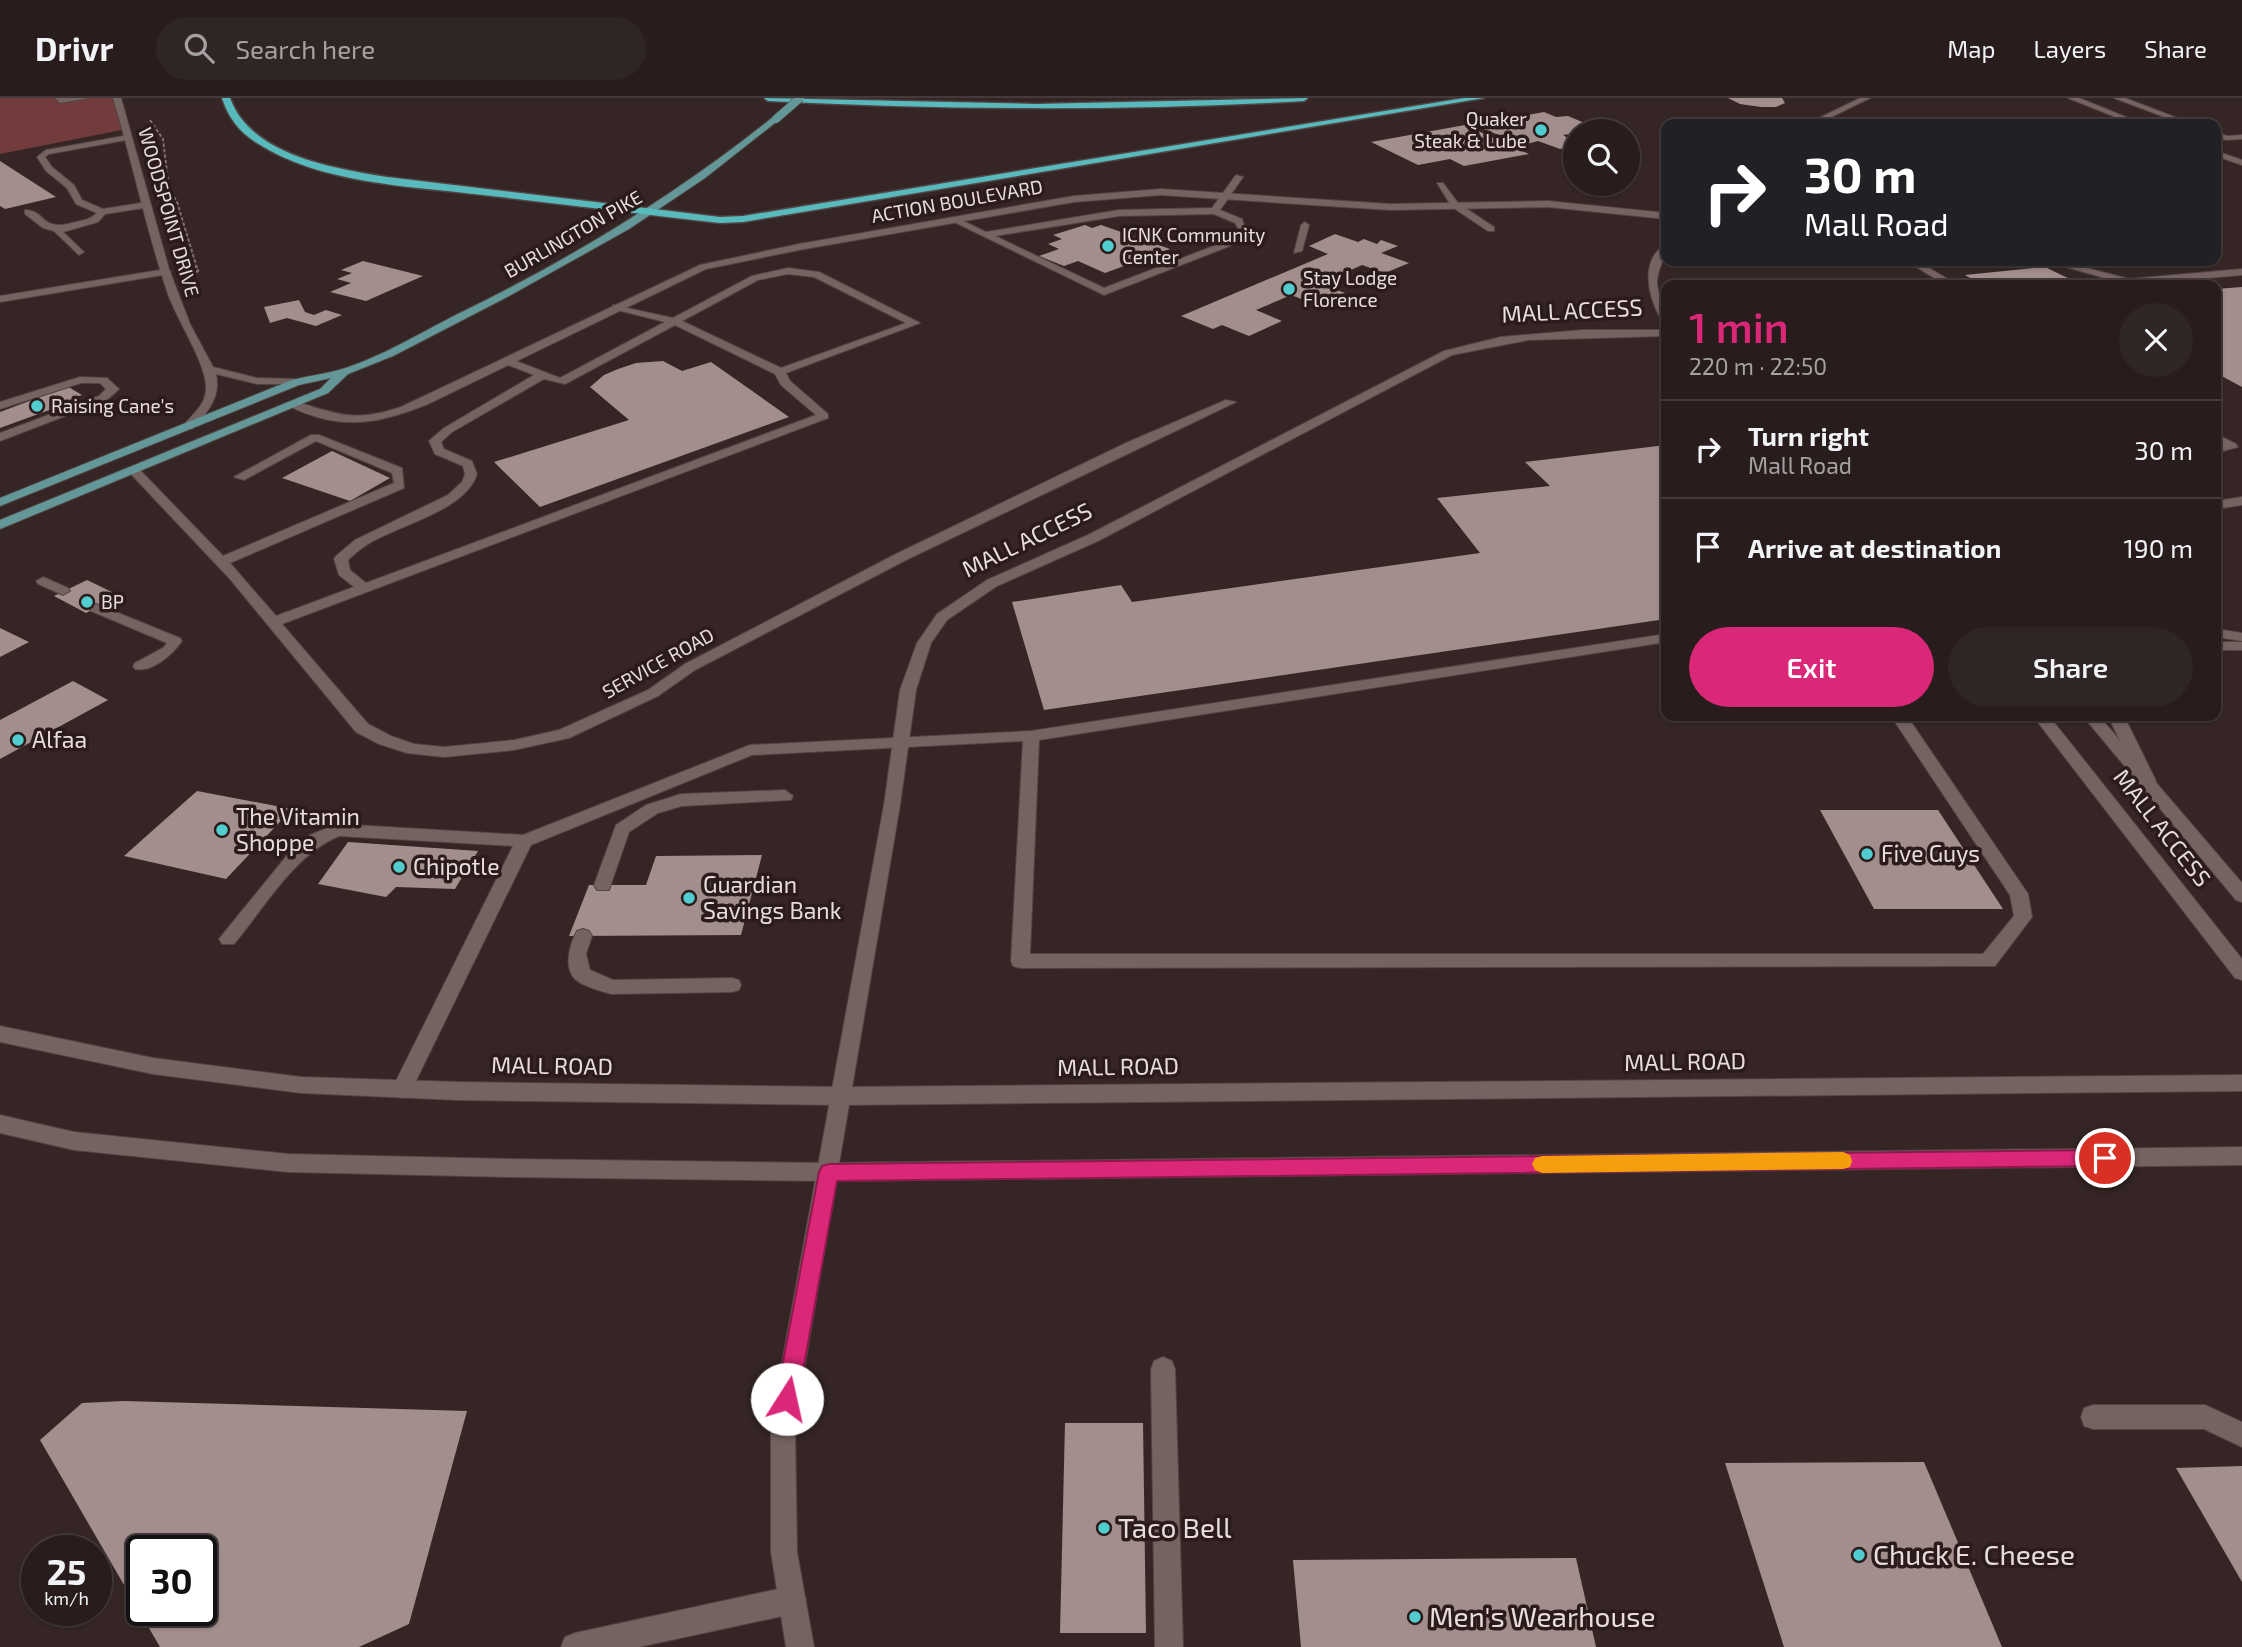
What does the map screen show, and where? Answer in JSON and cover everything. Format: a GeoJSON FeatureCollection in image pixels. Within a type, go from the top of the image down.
{"type":"FeatureCollection","features":[{"type":"Feature","properties":{"kind":"highway"},"geometry":{"type":"LineString","coordinates":[[226,98],[232,114],[257,138],[300,158],[334,169],[387,180],[700,219],[743,219],[1480,98]]}},
{"type":"Feature","properties":{"kind":"highway"},"geometry":{"type":"LineString","coordinates":[[768,98],[1025,106],[1151,105],[1304,98]]}},
{"type":"Feature","properties":{"kind":"main road","name":"BURLINGTON PIKE"},"geometry":{"type":"LineString","coordinates":[[0,502],[296,382],[345,371],[522,287],[652,213],[716,167],[800,98]]}},
{"type":"Feature","properties":{"kind":"main road","name":"BURLINGTON PIKE"},"geometry":{"type":"LineString","coordinates":[[0,525],[324,391],[345,371]]}},
{"type":"Feature","properties":{"kind":"street"},"geometry":{"type":"LineString","coordinates":[[59,98],[60,101],[85,98]]}},
{"type":"Feature","properties":{"kind":"street","name":"WOODSPOINT DRIVE"},"geometry":{"type":"LineString","coordinates":[[117,98],[166,272],[190,337],[211,370]]}},
{"type":"Feature","properties":{"kind":"street"},"geometry":{"type":"LineString","coordinates":[[1822,119],[1866,98]]}},
{"type":"Feature","properties":{"kind":"street"},"geometry":{"type":"LineString","coordinates":[[2072,98],[2126,119]]}},
{"type":"Feature","properties":{"kind":"street"},"geometry":{"type":"LineString","coordinates":[[2118,98],[2175,119]]}},
{"type":"Feature","properties":{"kind":"street"},"geometry":{"type":"LineString","coordinates":[[2221,136],[2242,137]]}},
{"type":"Feature","properties":{"kind":"street"},"geometry":{"type":"LineString","coordinates":[[129,137],[46,152],[41,157],[50,169],[71,187],[79,202],[102,212],[147,205]]}},
{"type":"Feature","properties":{"kind":"street"},"geometry":{"type":"LineString","coordinates":[[2221,155],[2242,163]]}},
{"type":"Feature","properties":{"kind":"street"},"geometry":{"type":"LineString","coordinates":[[1215,211],[1239,177]]}},
{"type":"Feature","properties":{"kind":"street"},"geometry":{"type":"LineString","coordinates":[[1440,185],[1455,205],[1491,229]]}},
{"type":"Feature","properties":{"kind":"street","name":"ACTION BOULEVARD"},"geometry":{"type":"LineString","coordinates":[[293,404],[328,418],[345,421],[384,416],[424,402],[675,278],[726,261],[954,220],[1120,194],[1161,192],[1382,206],[1548,204],[1661,215]]}},
{"type":"Feature","properties":{"kind":"street"},"geometry":{"type":"LineString","coordinates":[[954,220],[985,235],[1104,292],[1227,244],[1244,230],[1239,221],[1215,211],[1119,213],[985,235]]}},
{"type":"Feature","properties":{"kind":"street"},"geometry":{"type":"LineString","coordinates":[[28,212],[46,226],[59,230],[95,219],[102,212]]}},
{"type":"Feature","properties":{"kind":"street"},"geometry":{"type":"LineString","coordinates":[[1297,251],[1305,225]]}},
{"type":"Feature","properties":{"kind":"street"},"geometry":{"type":"LineString","coordinates":[[59,230],[79,252]]}},
{"type":"Feature","properties":{"kind":"street"},"geometry":{"type":"LineString","coordinates":[[1661,254],[1652,277],[1652,292],[1661,309]]}},
{"type":"Feature","properties":{"kind":"street"},"geometry":{"type":"LineString","coordinates":[[1920,266],[1944,280]]}},
{"type":"Feature","properties":{"kind":"street"},"geometry":{"type":"LineString","coordinates":[[2069,266],[2121,280]]}},
{"type":"Feature","properties":{"kind":"street"},"geometry":{"type":"LineString","coordinates":[[507,361],[561,382],[755,278],[788,271],[816,274],[915,323],[780,372]]}},
{"type":"Feature","properties":{"kind":"street"},"geometry":{"type":"LineString","coordinates":[[0,299],[16,300],[166,272]]}},
{"type":"Feature","properties":{"kind":"street"},"geometry":{"type":"LineString","coordinates":[[2152,280],[2242,272]]}},
{"type":"Feature","properties":{"kind":"street"},"geometry":{"type":"LineString","coordinates":[[0,286],[16,300]]}},
{"type":"Feature","properties":{"kind":"street"},"geometry":{"type":"LineString","coordinates":[[274,622],[824,416],[785,383],[780,372],[674,321],[617,307]]}},
{"type":"Feature","properties":{"kind":"street","name":"MALL ACCESS"},"geometry":{"type":"LineString","coordinates":[[800,1647],[784,1552],[783,1423],[842,1096],[908,690],[931,630],[954,606],[992,583],[1093,538],[1447,353],[1474,344],[1520,337],[1661,333]]}},
{"type":"Feature","properties":{"kind":"street"},"geometry":{"type":"LineString","coordinates":[[188,427],[206,405],[213,390],[211,370],[257,381],[296,382]]}},
{"type":"Feature","properties":{"kind":"street"},"geometry":{"type":"LineString","coordinates":[[364,589],[344,572],[341,559],[360,543],[452,498],[468,483],[471,474],[468,464],[439,451],[435,441],[448,430],[543,375]]}},
{"type":"Feature","properties":{"kind":"street"},"geometry":{"type":"LineString","coordinates":[[0,406],[80,380],[103,380],[113,389],[103,398],[0,437]]}},
{"type":"Feature","properties":{"kind":"street","name":"SERVICE ROAD"},"geometry":{"type":"LineString","coordinates":[[134,471],[222,561],[362,728],[384,740],[413,748],[444,752],[514,746],[563,734],[653,693],[690,667],[901,557],[1130,446],[1230,402]]}},
{"type":"Feature","properties":{"kind":"street"},"geometry":{"type":"LineString","coordinates":[[222,561],[400,485],[398,471],[315,437],[240,477]]}},
{"type":"Feature","properties":{"kind":"street"},"geometry":{"type":"LineString","coordinates":[[2221,441],[2232,447],[2221,449]]}},
{"type":"Feature","properties":{"kind":"street"},"geometry":{"type":"LineString","coordinates":[[2221,504],[2242,501]]}},
{"type":"Feature","properties":{"kind":"street"},"geometry":{"type":"LineString","coordinates":[[43,581],[63,591]]}},
{"type":"Feature","properties":{"kind":"street"},"geometry":{"type":"LineString","coordinates":[[96,608],[175,641],[168,651],[140,666]]}},
{"type":"Feature","properties":{"kind":"street"},"geometry":{"type":"LineString","coordinates":[[2221,634],[2242,637]]}},
{"type":"Feature","properties":{"kind":"street"},"geometry":{"type":"LineString","coordinates":[[228,939],[295,857],[316,839],[337,830],[524,841],[750,750],[1031,736],[1661,639]]}},
{"type":"Feature","properties":{"kind":"street"},"geometry":{"type":"LineString","coordinates":[[2221,646],[2242,646]]}},
{"type":"Feature","properties":{"kind":"street"},"geometry":{"type":"LineString","coordinates":[[1031,736],[1020,961],[1988,961],[2023,917],[2019,894],[1902,721]]}},
{"type":"Feature","properties":{"kind":"street","name":"MALL ACCESS"},"geometry":{"type":"LineString","coordinates":[[2045,721],[2242,973]]}},
{"type":"Feature","properties":{"kind":"street","name":"MALL ACCESS"},"geometry":{"type":"LineString","coordinates":[[2095,721],[2242,895]]}},
{"type":"Feature","properties":{"kind":"street"},"geometry":{"type":"LineString","coordinates":[[2118,721],[2149,784]]}},
{"type":"Feature","properties":{"kind":"street"},"geometry":{"type":"LineString","coordinates":[[603,885],[622,829],[652,809],[681,800],[785,796]]}},
{"type":"Feature","properties":{"kind":"street"},"geometry":{"type":"LineString","coordinates":[[402,1089],[524,841]]}},
{"type":"Feature","properties":{"kind":"street"},"geometry":{"type":"LineString","coordinates":[[583,936],[577,954],[582,974],[611,987],[732,985]]}},
{"type":"Feature","properties":{"kind":"street","name":"MALL ROAD"},"geometry":{"type":"LineString","coordinates":[[0,1034],[153,1066],[301,1085],[402,1089],[842,1096],[2242,1083]]}},
{"type":"Feature","properties":{"kind":"street"},"geometry":{"type":"LineString","coordinates":[[0,1124],[74,1141],[288,1163],[829,1172],[2242,1156]]}},
{"type":"Feature","properties":{"kind":"street"},"geometry":{"type":"LineString","coordinates":[[1163,1368],[1169,1647]]}},
{"type":"Feature","properties":{"kind":"street"},"geometry":{"type":"LineString","coordinates":[[2092,1418],[2205,1417],[2242,1435]]}},
{"type":"Feature","properties":{"kind":"street"},"geometry":{"type":"LineString","coordinates":[[582,1646],[792,1600]]}},
{"type":"Feature","properties":{"kind":"path"},"geometry":{"type":"LineString","coordinates":[[143,114],[163,139],[169,188],[177,202],[198,271],[186,277]]}},
{"type":"Feature","properties":{"kind":"shaded area"},"geometry":{"type":"Polygon","coordinates":[[[0,98],[117,98],[127,129],[0,154],[0,98]]]}},
{"type":"Feature","properties":{"kind":"building"},"geometry":{"type":"Polygon","coordinates":[[[1728,98],[1782,98],[1785,103],[1776,107],[1761,107],[1740,104],[1728,98]]]}},
{"type":"Feature","properties":{"kind":"building","name":"Quaker Steak & Lube"},"geometry":{"type":"Polygon","coordinates":[[[1544,112],[1556,117],[1568,116],[1575,119],[1563,119],[1563,148],[1560,149],[1538,141],[1523,145],[1474,125],[1544,112]]]}},
{"type":"Feature","properties":{"kind":"building"},"geometry":{"type":"Polygon","coordinates":[[[1465,125],[1529,154],[1464,166],[1450,159],[1418,165],[1371,142],[1465,125]]]}},
{"type":"Feature","properties":{"kind":"building"},"geometry":{"type":"Polygon","coordinates":[[[0,161],[56,197],[5,209],[0,206],[0,161]]]}},
{"type":"Feature","properties":{"kind":"building","name":"ICNK Community Center"},"geometry":{"type":"Polygon","coordinates":[[[1085,225],[1092,228],[1101,225],[1170,249],[1105,273],[1078,261],[1064,266],[1039,256],[1059,249],[1048,244],[1062,239],[1053,235],[1085,225]]]}},
{"type":"Feature","properties":{"kind":"building","name":"Stay Lodge Florence"},"geometry":{"type":"Polygon","coordinates":[[[1335,234],[1358,242],[1364,239],[1377,244],[1381,240],[1398,246],[1381,253],[1409,263],[1385,273],[1362,265],[1320,284],[1345,293],[1317,305],[1291,295],[1256,310],[1282,321],[1249,336],[1222,325],[1213,329],[1181,316],[1328,254],[1309,246],[1335,234]]]}},
{"type":"Feature","properties":{"kind":"building"},"geometry":{"type":"Polygon","coordinates":[[[363,261],[423,276],[366,301],[330,292],[351,283],[337,279],[352,273],[341,270],[363,261]]]}},
{"type":"Feature","properties":{"kind":"building"},"geometry":{"type":"Polygon","coordinates":[[[2045,267],[2072,280],[1974,280],[1965,275],[2045,267]]]}},
{"type":"Feature","properties":{"kind":"building"},"geometry":{"type":"Polygon","coordinates":[[[2242,287],[2242,387],[2221,376],[2221,289],[2242,287]]]}},
{"type":"Feature","properties":{"kind":"building"},"geometry":{"type":"Polygon","coordinates":[[[299,300],[305,312],[314,315],[326,310],[342,315],[316,326],[287,318],[270,323],[264,307],[299,300]]]}},
{"type":"Feature","properties":{"kind":"building"},"geometry":{"type":"Polygon","coordinates":[[[663,361],[682,371],[711,362],[789,417],[540,507],[494,462],[629,420],[590,387],[604,375],[618,369],[636,363],[663,361]]]}},
{"type":"Feature","properties":{"kind":"building","name":"Raising Cane's"},"geometry":{"type":"Polygon","coordinates":[[[65,385],[82,395],[71,399],[74,401],[0,428],[0,412],[65,385]]]}},
{"type":"Feature","properties":{"kind":"building"},"geometry":{"type":"Polygon","coordinates":[[[1661,446],[1661,620],[1044,710],[1012,602],[1121,585],[1132,602],[1480,553],[1437,498],[1550,486],[1525,462],[1661,446]]]}},
{"type":"Feature","properties":{"kind":"building"},"geometry":{"type":"Polygon","coordinates":[[[332,451],[390,478],[350,501],[282,478],[332,451]]]}},
{"type":"Feature","properties":{"kind":"building","name":"BP"},"geometry":{"type":"Polygon","coordinates":[[[87,580],[120,596],[86,613],[54,596],[87,580]]]}},
{"type":"Feature","properties":{"kind":"building"},"geometry":{"type":"Polygon","coordinates":[[[0,628],[29,642],[0,657],[0,628]]]}},
{"type":"Feature","properties":{"kind":"building","name":"Alfaa"},"geometry":{"type":"Polygon","coordinates":[[[73,681],[108,700],[0,759],[0,720],[73,681]]]}},
{"type":"Feature","properties":{"kind":"building"},"geometry":{"type":"Polygon","coordinates":[[[197,791],[292,809],[226,879],[124,856],[197,791]]]}},
{"type":"Feature","properties":{"kind":"building"},"geometry":{"type":"Polygon","coordinates":[[[1820,810],[1938,810],[2003,909],[1874,909],[1820,810]]]}},
{"type":"Feature","properties":{"kind":"building","name":"Chipotle"},"geometry":{"type":"Polygon","coordinates":[[[348,842],[478,851],[455,889],[396,887],[386,897],[318,884],[348,842]]]}},
{"type":"Feature","properties":{"kind":"building"},"geometry":{"type":"Polygon","coordinates":[[[762,855],[741,935],[569,936],[589,885],[646,885],[656,856],[762,855]]]}},
{"type":"Feature","properties":{"kind":"building"},"geometry":{"type":"Polygon","coordinates":[[[124,1401],[467,1411],[409,1624],[359,1647],[160,1647],[148,1626],[217,1626],[217,1535],[126,1535],[126,1588],[112,1564],[112,1535],[95,1535],[40,1440],[82,1403],[124,1401]]]}},
{"type":"Feature","properties":{"kind":"building","name":"Taco Bell"},"geometry":{"type":"Polygon","coordinates":[[[1065,1423],[1143,1423],[1146,1633],[1060,1633],[1065,1423]]]}},
{"type":"Feature","properties":{"kind":"building","name":"Chuck E. Cheese"},"geometry":{"type":"Polygon","coordinates":[[[1924,1462],[2002,1647],[1784,1647],[1725,1463],[1924,1462]]]}},
{"type":"Feature","properties":{"kind":"building"},"geometry":{"type":"Polygon","coordinates":[[[2242,1466],[2242,1582],[2176,1468],[2242,1466]]]}},
{"type":"Feature","properties":{"kind":"building"},"geometry":{"type":"Polygon","coordinates":[[[1576,1558],[1596,1647],[1301,1647],[1293,1560],[1576,1558]]]}},
{"type":"Feature","properties":{"kind":"slow traffic"},"geometry":{"type":"LineString","coordinates":[[1542,1164],[1843,1161]]}},
{"type":"Feature","properties":{"kind":"place","name":"Quaker Steak & Lube"},"geometry":{"type":"Point","coordinates":[1541,130]}},
{"type":"Feature","properties":{"kind":"place","name":"ICNK Community Center"},"geometry":{"type":"Point","coordinates":[1108,246]}},
{"type":"Feature","properties":{"kind":"place","name":"Stay Lodge Florence"},"geometry":{"type":"Point","coordinates":[1289,289]}},
{"type":"Feature","properties":{"kind":"place","name":"Raising Cane's"},"geometry":{"type":"Point","coordinates":[37,406]}},
{"type":"Feature","properties":{"kind":"place","name":"BP"},"geometry":{"type":"Point","coordinates":[87,602]}},
{"type":"Feature","properties":{"kind":"place","name":"Alfaa"},"geometry":{"type":"Point","coordinates":[18,740]}},
{"type":"Feature","properties":{"kind":"place","name":"The Vitamin Shoppe"},"geometry":{"type":"Point","coordinates":[222,830]}},
{"type":"Feature","properties":{"kind":"place","name":"Five Guys"},"geometry":{"type":"Point","coordinates":[1867,854]}},
{"type":"Feature","properties":{"kind":"place","name":"Chipotle"},"geometry":{"type":"Point","coordinates":[399,867]}},
{"type":"Feature","properties":{"kind":"place","name":"Guardian Savings Bank"},"geometry":{"type":"Point","coordinates":[689,898]}},
{"type":"Feature","properties":{"kind":"place","name":"Taco Bell"},"geometry":{"type":"Point","coordinates":[1104,1528]}},
{"type":"Feature","properties":{"kind":"place","name":"Chuck E. Cheese"},"geometry":{"type":"Point","coordinates":[1859,1555]}},
{"type":"Feature","properties":{"kind":"place","name":"Men's Wearhouse"},"geometry":{"type":"Point","coordinates":[1415,1617]}},
{"type":"Feature","properties":{"kind":"route"},"geometry":{"type":"LineString","coordinates":[[787,1399],[829,1172],[2105,1158]]}}]}
